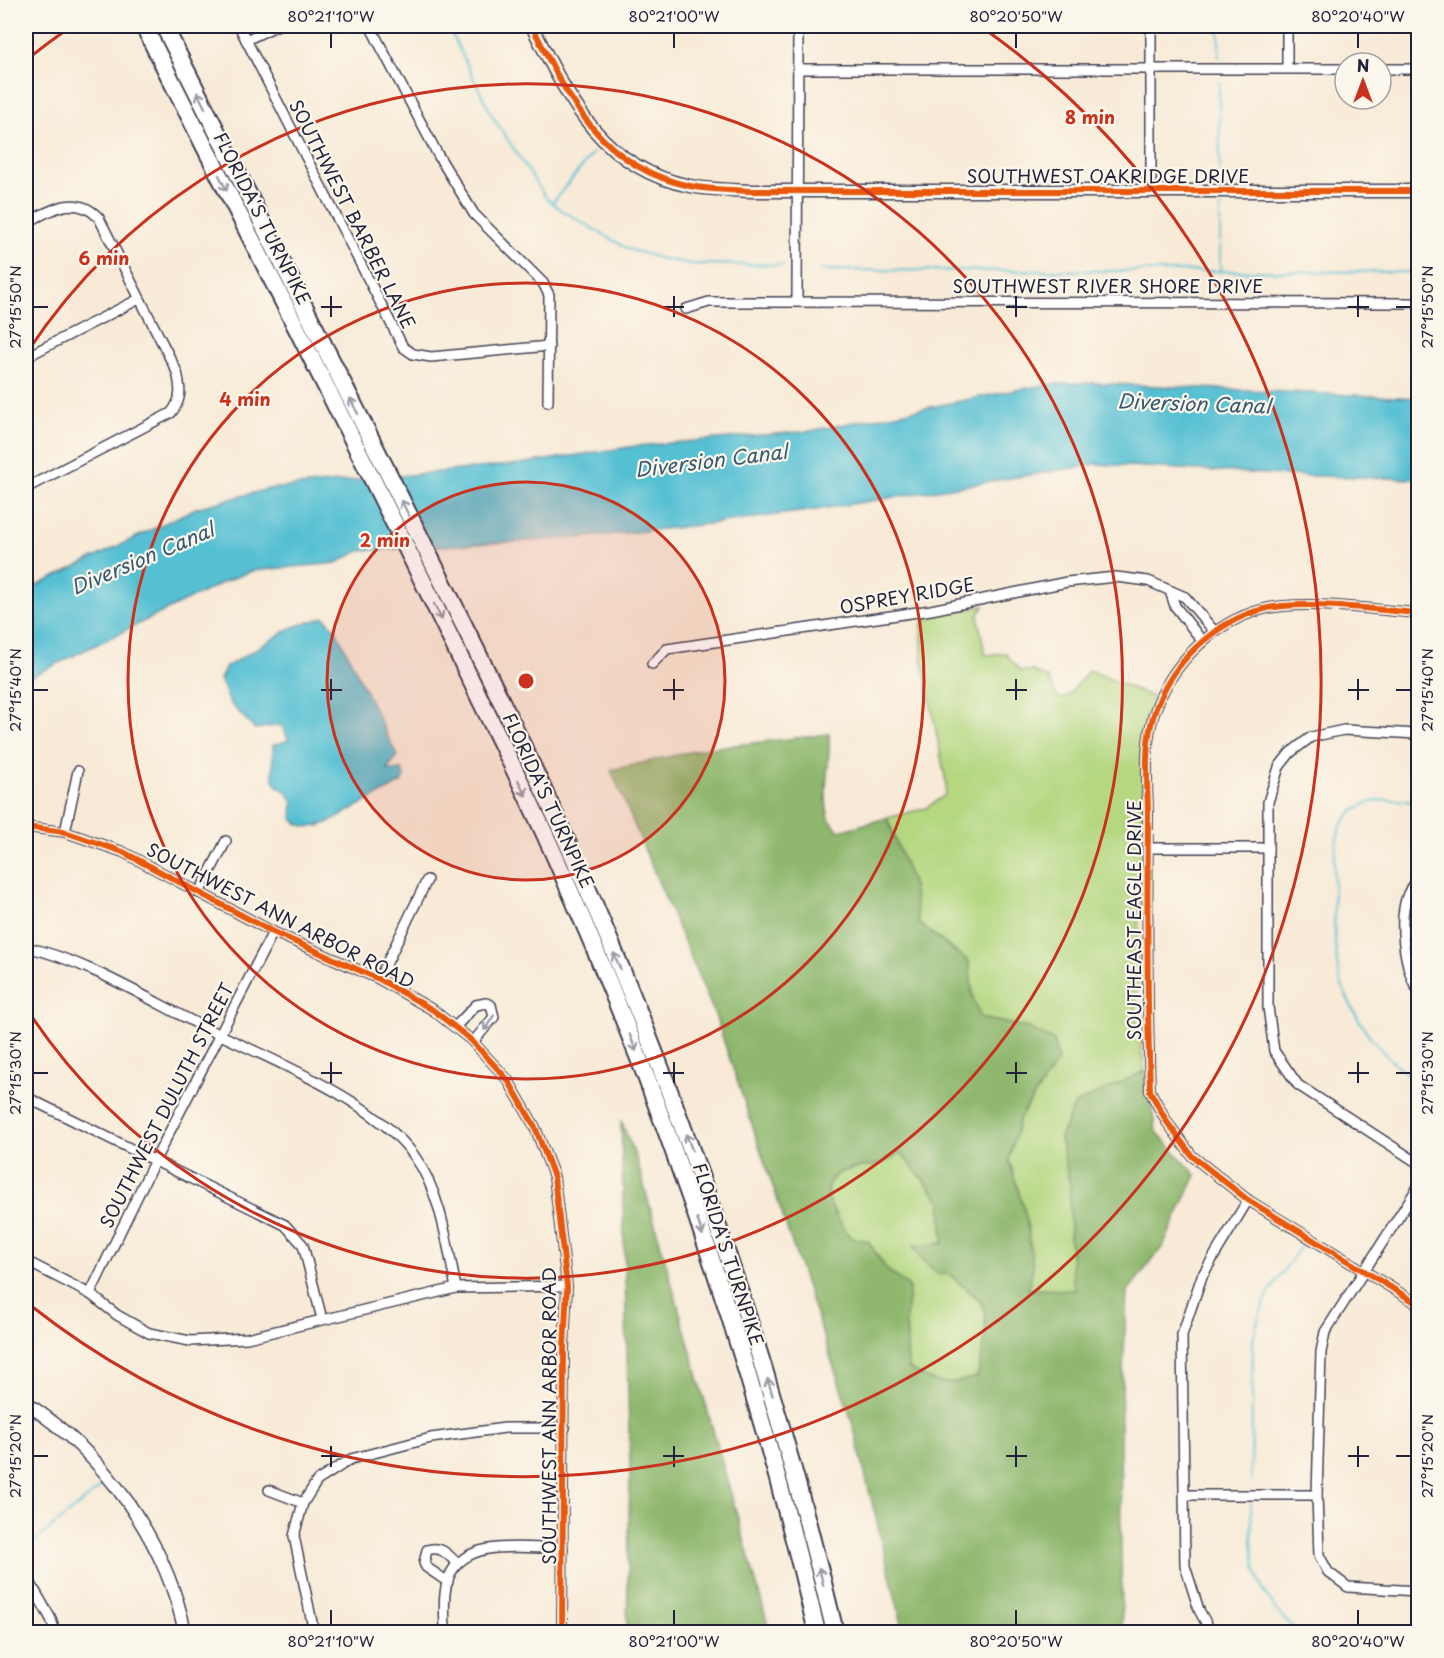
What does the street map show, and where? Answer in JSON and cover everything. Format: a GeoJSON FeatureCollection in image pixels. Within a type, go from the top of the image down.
{"type":"FeatureCollection","features":[{"type":"Feature","properties":{"kind":"highway","name":"FLORIDA'S TURNPIKE"},"geometry":{"type":"LineString","coordinates":[[144,26],[412,559],[560,866],[622,1014],[677,1158],[727,1305],[771,1449],[817,1632]]}},
{"type":"Feature","properties":{"kind":"highway","name":"FLORIDA'S TURNPIKE"},"geometry":{"type":"LineString","coordinates":[[164,26],[430,558],[574,858],[636,1005],[693,1152],[744,1300],[787,1443],[835,1632]]}},
{"type":"Feature","properties":{"kind":"street","name":"SOUTHWEST BARBER LANE"},"geometry":{"type":"LineString","coordinates":[[239,26],[403,347],[413,354],[431,357],[549,346]]}},
{"type":"Feature","properties":{"kind":"street"},"geometry":{"type":"LineString","coordinates":[[246,40],[276,26]]}},
{"type":"Feature","properties":{"kind":"street"},"geometry":{"type":"LineString","coordinates":[[370,26],[438,155],[474,214],[543,283],[549,295],[548,402]]}},
{"type":"Feature","properties":{"kind":"street","name":"SOUTHWEST OAKRIDGE DRIVE"},"geometry":{"type":"LineString","coordinates":[[532,26],[568,98],[598,135],[629,161],[659,177],[690,186],[754,191],[1419,191]]}},
{"type":"Feature","properties":{"kind":"street"},"geometry":{"type":"LineString","coordinates":[[797,301],[798,26]]}},
{"type":"Feature","properties":{"kind":"street"},"geometry":{"type":"LineString","coordinates":[[1151,26],[1152,190]]}},
{"type":"Feature","properties":{"kind":"street"},"geometry":{"type":"LineString","coordinates":[[1287,26],[1287,69]]}},
{"type":"Feature","properties":{"kind":"street"},"geometry":{"type":"LineString","coordinates":[[798,69],[1333,69]]}},
{"type":"Feature","properties":{"kind":"street"},"geometry":{"type":"LineString","coordinates":[[1393,69],[1419,69]]}},
{"type":"Feature","properties":{"kind":"street"},"geometry":{"type":"LineString","coordinates":[[26,223],[74,204],[90,209],[99,218],[177,372],[181,387],[179,403],[171,413],[26,488]]}},
{"type":"Feature","properties":{"kind":"street"},"geometry":{"type":"LineString","coordinates":[[26,357],[139,299]]}},
{"type":"Feature","properties":{"kind":"street","name":"SOUTHWEST RIVER SHORE DRIVE"},"geometry":{"type":"LineString","coordinates":[[686,309],[709,302],[797,301],[1419,303]]}},
{"type":"Feature","properties":{"kind":"street","name":"OSPREY RIDGE"},"geometry":{"type":"LineString","coordinates":[[652,664],[668,650],[932,610],[1094,578],[1134,578],[1185,597],[1215,632]]}},
{"type":"Feature","properties":{"kind":"street"},"geometry":{"type":"LineString","coordinates":[[1170,591],[1175,606],[1203,642]]}},
{"type":"Feature","properties":{"kind":"street"},"geometry":{"type":"LineString","coordinates":[[1184,616],[1195,607]]}},
{"type":"Feature","properties":{"kind":"street","name":"SOUTHEAST EAGLE DRIVE"},"geometry":{"type":"LineString","coordinates":[[1419,613],[1276,607],[1244,617],[1215,632],[1203,642],[1173,674],[1153,715],[1148,748],[1147,848],[1150,1091],[1167,1122],[1192,1156],[1248,1200],[1419,1304]]}},
{"type":"Feature","properties":{"kind":"street"},"geometry":{"type":"LineString","coordinates":[[1419,734],[1344,730],[1322,733],[1300,744],[1284,760],[1273,780],[1268,802],[1268,1006],[1274,1051],[1298,1085],[1419,1163]]}},
{"type":"Feature","properties":{"kind":"street"},"geometry":{"type":"LineString","coordinates":[[65,832],[78,771]]}},
{"type":"Feature","properties":{"kind":"street","name":"SOUTHWEST ANN ARBOR ROAD"},"geometry":{"type":"LineString","coordinates":[[26,827],[65,832],[123,852],[273,932],[379,979],[434,1010],[472,1042],[508,1080],[539,1137],[555,1177],[567,1287],[564,1348],[562,1632]]}},
{"type":"Feature","properties":{"kind":"street"},"geometry":{"type":"LineString","coordinates":[[199,893],[226,841]]}},
{"type":"Feature","properties":{"kind":"street"},"geometry":{"type":"LineString","coordinates":[[1147,848],[1268,848]]}},
{"type":"Feature","properties":{"kind":"street"},"geometry":{"type":"LineString","coordinates":[[379,979],[427,880]]}},
{"type":"Feature","properties":{"kind":"street"},"geometry":{"type":"LineString","coordinates":[[1419,882],[1414,884],[1407,900],[1402,941],[1411,980],[1419,990]]}},
{"type":"Feature","properties":{"kind":"street","name":"SOUTHWEST DULUTH STREET"},"geometry":{"type":"LineString","coordinates":[[90,1294],[155,1160],[273,932]]}},
{"type":"Feature","properties":{"kind":"street"},"geometry":{"type":"LineString","coordinates":[[26,947],[86,968],[345,1099],[381,1121],[413,1154],[433,1192],[456,1288]]}},
{"type":"Feature","properties":{"kind":"street"},"geometry":{"type":"LineString","coordinates":[[455,1027],[476,1005],[481,1003],[491,1005],[494,1017],[472,1042]]}},
{"type":"Feature","properties":{"kind":"street"},"geometry":{"type":"LineString","coordinates":[[26,1097],[285,1225],[303,1245],[322,1319]]}},
{"type":"Feature","properties":{"kind":"street"},"geometry":{"type":"LineString","coordinates":[[1419,1187],[1331,1322],[1322,1343],[1317,1495],[1319,1555],[1328,1572],[1348,1587],[1419,1591]]}},
{"type":"Feature","properties":{"kind":"street"},"geometry":{"type":"LineString","coordinates":[[1210,1632],[1198,1610],[1185,1566],[1182,1335],[1202,1276],[1248,1200]]}},
{"type":"Feature","properties":{"kind":"street"},"geometry":{"type":"LineString","coordinates":[[26,1261],[90,1294],[117,1315],[149,1333],[190,1341],[247,1338],[456,1288],[567,1287]]}},
{"type":"Feature","properties":{"kind":"street"},"geometry":{"type":"LineString","coordinates":[[26,1403],[51,1420],[83,1450],[112,1482],[135,1513],[168,1576],[185,1632]]}},
{"type":"Feature","properties":{"kind":"street"},"geometry":{"type":"LineString","coordinates":[[314,1632],[294,1536],[303,1503],[317,1481],[336,1466],[351,1459],[431,1438],[506,1428],[565,1428]]}},
{"type":"Feature","properties":{"kind":"street"},"geometry":{"type":"LineString","coordinates":[[269,1490],[303,1503]]}},
{"type":"Feature","properties":{"kind":"street"},"geometry":{"type":"LineString","coordinates":[[1185,1495],[1317,1495]]}},
{"type":"Feature","properties":{"kind":"street"},"geometry":{"type":"LineString","coordinates":[[448,1582],[426,1567],[424,1556],[427,1550],[436,1548],[443,1550],[457,1563]]}},
{"type":"Feature","properties":{"kind":"street"},"geometry":{"type":"LineString","coordinates":[[445,1632],[448,1582],[457,1563],[474,1552],[491,1549],[563,1549]]}},
{"type":"Feature","properties":{"kind":"street"},"geometry":{"type":"LineString","coordinates":[[26,1575],[51,1619],[55,1632]]}},
{"type":"Feature","properties":{"kind":"green space"},"geometry":{"type":"Polygon","coordinates":[[[984,606],[978,616],[985,655],[1005,653],[1020,671],[1032,671],[1048,678],[1058,698],[1066,698],[1089,670],[1155,698],[1145,719],[1136,1015],[1145,1071],[1075,1104],[1060,1138],[1070,1185],[1070,1238],[1074,1290],[1028,1289],[1033,1267],[1026,1216],[1009,1160],[1019,1119],[1058,1060],[1029,1028],[981,1018],[973,999],[969,962],[918,923],[913,886],[887,818],[926,808],[945,795],[946,783],[922,658],[922,623],[937,613],[984,606]]]}},
{"type":"Feature","properties":{"kind":"green space"},"geometry":{"type":"Polygon","coordinates":[[[829,734],[826,805],[831,821],[839,831],[887,818],[913,886],[918,923],[969,962],[973,999],[981,1018],[1029,1028],[1054,1041],[1058,1060],[1019,1119],[1009,1160],[1026,1216],[1033,1267],[1028,1289],[1074,1290],[1070,1238],[1070,1185],[1060,1138],[1075,1104],[1145,1071],[1156,1131],[1196,1175],[1163,1246],[1127,1292],[1120,1430],[1122,1632],[904,1632],[852,1421],[715,1015],[611,770],[702,749],[829,734]],[[901,1153],[881,1163],[838,1174],[830,1181],[827,1189],[828,1199],[851,1238],[868,1241],[886,1269],[909,1287],[906,1319],[908,1368],[941,1383],[977,1377],[985,1339],[984,1309],[978,1299],[949,1274],[938,1274],[923,1261],[913,1246],[943,1243],[941,1201],[901,1153]]]}},
{"type":"Feature","properties":{"kind":"green space"},"geometry":{"type":"Polygon","coordinates":[[[621,1120],[637,1161],[770,1632],[627,1632],[630,1469],[621,1120]]]}},
{"type":"Feature","properties":{"kind":"green space"},"geometry":{"type":"Polygon","coordinates":[[[901,1153],[941,1201],[943,1243],[914,1246],[923,1261],[938,1273],[949,1274],[981,1302],[984,1309],[985,1339],[977,1377],[941,1383],[908,1368],[906,1319],[909,1287],[886,1269],[868,1241],[851,1238],[828,1199],[827,1189],[830,1181],[838,1174],[887,1161],[901,1153]]]}},
{"type":"Feature","properties":{"kind":"water","name":"Diversion Canal"},"geometry":{"type":"Polygon","coordinates":[[[1091,383],[1418,398],[1418,479],[1283,475],[1096,464],[815,510],[691,526],[578,538],[359,551],[336,563],[252,571],[228,580],[26,679],[26,591],[196,508],[268,489],[520,464],[636,446],[810,431],[1021,389],[1052,384],[1091,383]]]}},
{"type":"Feature","properties":{"kind":"water"},"geometry":{"type":"Polygon","coordinates":[[[324,617],[336,630],[397,756],[387,770],[402,770],[404,776],[401,783],[329,822],[309,827],[300,825],[292,818],[293,802],[287,792],[277,786],[273,777],[273,745],[289,740],[281,725],[255,729],[230,703],[220,679],[226,667],[291,628],[324,617]]]}},
{"type":"Feature","properties":{"kind":"waterway"},"geometry":{"type":"LineString","coordinates":[[448,26],[491,114],[546,198],[563,211],[628,249],[659,258],[691,264],[784,265]]}},
{"type":"Feature","properties":{"kind":"waterway"},"geometry":{"type":"LineString","coordinates":[[1219,26],[1219,57]]}},
{"type":"Feature","properties":{"kind":"waterway"},"geometry":{"type":"LineString","coordinates":[[1219,82],[1220,174]]}},
{"type":"Feature","properties":{"kind":"waterway"},"geometry":{"type":"LineString","coordinates":[[553,202],[593,153]]}},
{"type":"Feature","properties":{"kind":"waterway"},"geometry":{"type":"LineString","coordinates":[[1220,207],[1220,272]]}},
{"type":"Feature","properties":{"kind":"waterway"},"geometry":{"type":"LineString","coordinates":[[821,270],[1418,272]]}},
{"type":"Feature","properties":{"kind":"waterway"},"geometry":{"type":"LineString","coordinates":[[1418,802],[1373,801],[1356,809],[1341,826],[1334,865],[1335,935],[1342,986],[1356,1015],[1373,1040],[1393,1062],[1418,1081]]}},
{"type":"Feature","properties":{"kind":"waterway"},"geometry":{"type":"LineString","coordinates":[[1251,1482],[1253,1341],[1256,1326],[1271,1290],[1301,1246]]}},
{"type":"Feature","properties":{"kind":"waterway"},"geometry":{"type":"LineString","coordinates":[[26,1548],[106,1483]]}},
{"type":"Feature","properties":{"kind":"waterway"},"geometry":{"type":"LineString","coordinates":[[1251,1503],[1252,1542],[1257,1574],[1271,1603],[1298,1632]]}},
{"type":"Feature","properties":{"kind":"cycle path"},"geometry":{"type":"LineString","coordinates":[[532,26],[574,104],[610,146],[633,164],[659,177],[690,186],[754,191],[1418,191]]}},
{"type":"Feature","properties":{"kind":"cycle path"},"geometry":{"type":"LineString","coordinates":[[1418,613],[1340,606],[1280,606],[1245,615],[1228,624],[1196,648],[1171,678],[1154,714],[1148,739],[1147,766],[1150,1091],[1167,1122],[1192,1156],[1248,1200],[1418,1304]]}},
{"type":"Feature","properties":{"kind":"cycle path"},"geometry":{"type":"LineString","coordinates":[[26,827],[65,832],[123,852],[273,932],[379,979],[433,1010],[471,1040],[508,1080],[535,1127],[554,1177],[567,1286],[564,1348],[562,1632]]}}]}
